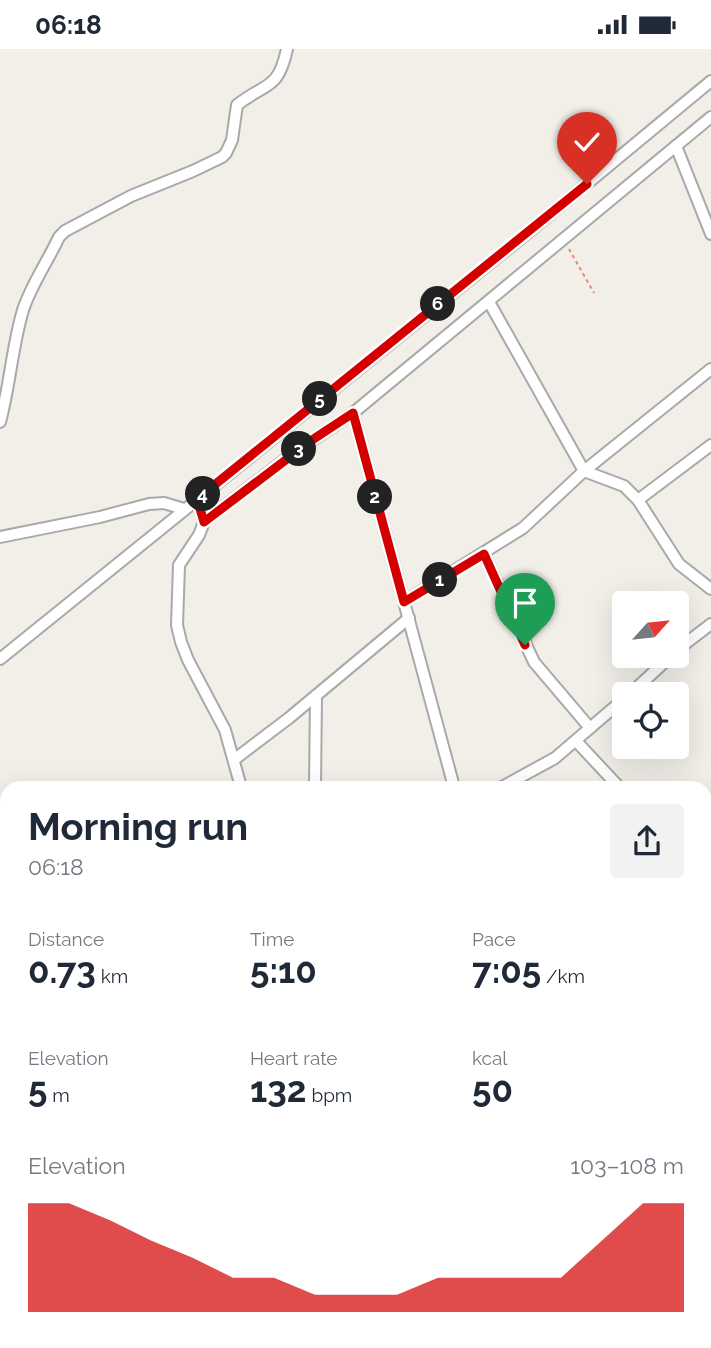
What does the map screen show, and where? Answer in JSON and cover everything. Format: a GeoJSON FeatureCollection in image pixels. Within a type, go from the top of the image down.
{"type":"FeatureCollection","features":[{"type":"Feature","properties":{"kind":"street"},"geometry":{"type":"LineString","coordinates":[[0,422],[16,335],[24,307],[59,237],[65,231],[131,196],[225,155],[232,140],[237,105],[276,79],[283,68],[287,49]]}},
{"type":"Feature","properties":{"kind":"street"},"geometry":{"type":"LineString","coordinates":[[0,659],[525,235],[711,81]]}},
{"type":"Feature","properties":{"kind":"street"},"geometry":{"type":"LineString","coordinates":[[240,781],[221,719],[188,660],[177,625],[179,565],[199,535],[204,522],[312,440],[353,413],[711,117]]}},
{"type":"Feature","properties":{"kind":"street"},"geometry":{"type":"LineString","coordinates":[[676,146],[711,234]]}},
{"type":"Feature","properties":{"kind":"street"},"geometry":{"type":"LineString","coordinates":[[489,302],[584,471],[624,486],[638,500],[679,563],[711,589]]}},
{"type":"Feature","properties":{"kind":"street"},"geometry":{"type":"LineString","coordinates":[[404,602],[484,554],[539,515],[584,471],[711,369]]}},
{"type":"Feature","properties":{"kind":"street"},"geometry":{"type":"LineString","coordinates":[[353,413],[452,781]]}},
{"type":"Feature","properties":{"kind":"street"},"geometry":{"type":"LineString","coordinates":[[638,500],[711,445]]}},
{"type":"Feature","properties":{"kind":"street"},"geometry":{"type":"LineString","coordinates":[[197,499],[204,522]]}},
{"type":"Feature","properties":{"kind":"street"},"geometry":{"type":"LineString","coordinates":[[0,537],[149,504],[164,503],[184,509]]}},
{"type":"Feature","properties":{"kind":"street"},"geometry":{"type":"LineString","coordinates":[[484,554],[534,661],[590,728]]}},
{"type":"Feature","properties":{"kind":"street"},"geometry":{"type":"LineString","coordinates":[[235,759],[409,618]]}},
{"type":"Feature","properties":{"kind":"street"},"geometry":{"type":"LineString","coordinates":[[690,640],[711,624]]}},
{"type":"Feature","properties":{"kind":"street"},"geometry":{"type":"LineString","coordinates":[[643,682],[657,669]]}},
{"type":"Feature","properties":{"kind":"street"},"geometry":{"type":"LineString","coordinates":[[315,781],[316,696]]}},
{"type":"Feature","properties":{"kind":"street"},"geometry":{"type":"LineString","coordinates":[[514,781],[543,766],[612,709]]}},
{"type":"Feature","properties":{"kind":"street"},"geometry":{"type":"LineString","coordinates":[[576,741],[613,781]]}},
{"type":"Feature","properties":{"kind":"path"},"geometry":{"type":"LineString","coordinates":[[563,239],[594,293]]}},
{"type":"Feature","properties":{"kind":"route"},"geometry":{"type":"LineString","coordinates":[[525,645],[484,554],[404,602],[353,413],[312,440],[204,522],[197,499],[587,184]]}}]}
